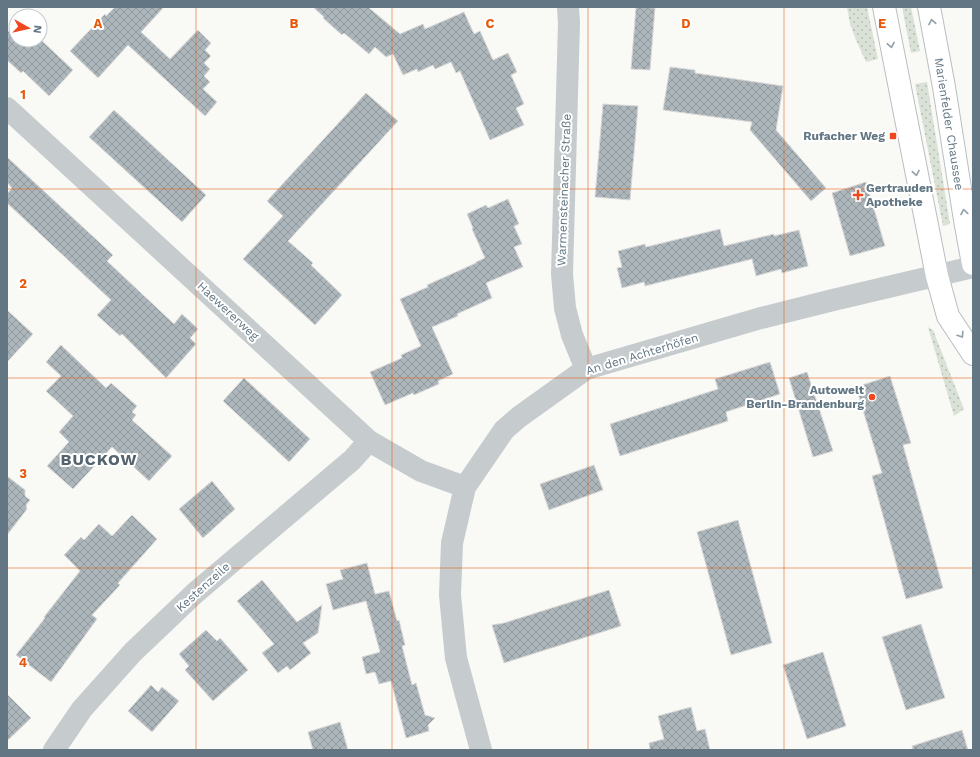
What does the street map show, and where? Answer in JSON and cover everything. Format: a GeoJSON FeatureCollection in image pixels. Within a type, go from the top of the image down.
{"type":"FeatureCollection","features":[{"type":"Feature","properties":{"kind":"main road"},"geometry":{"type":"LineString","coordinates":[[884,7],[937,276],[948,316],[973,354]]}},
{"type":"Feature","properties":{"kind":"main road","name":"Marienfelder Chaussee"},"geometry":{"type":"LineString","coordinates":[[929,7],[973,266]]}},
{"type":"Feature","properties":{"kind":"street","name":"Warmensteinacher Straße"},"geometry":{"type":"LineString","coordinates":[[568,7],[569,24],[562,274],[565,308],[572,335],[586,369]]}},
{"type":"Feature","properties":{"kind":"street","name":"Haewererweg"},"geometry":{"type":"LineString","coordinates":[[7,108],[369,441],[421,471],[465,488]]}},
{"type":"Feature","properties":{"kind":"street"},"geometry":{"type":"LineString","coordinates":[[937,276],[973,266]]}},
{"type":"Feature","properties":{"kind":"street","name":"An den Achterhöfen"},"geometry":{"type":"LineString","coordinates":[[481,750],[456,658],[450,595],[452,543],[465,488],[504,430],[519,417],[586,369],[761,318],[937,276]]}},
{"type":"Feature","properties":{"kind":"street","name":"Kestenzeile"},"geometry":{"type":"LineString","coordinates":[[54,750],[82,709],[133,652],[195,593],[352,460],[369,441]]}},
{"type":"Feature","properties":{"kind":"shaded area"},"geometry":{"type":"Polygon","coordinates":[[[847,7],[867,7],[878,59],[866,62],[850,24],[847,7]]]}},
{"type":"Feature","properties":{"kind":"shaded area"},"geometry":{"type":"Polygon","coordinates":[[[902,7],[911,7],[920,51],[911,53],[902,7]]]}},
{"type":"Feature","properties":{"kind":"shaded area"},"geometry":{"type":"Polygon","coordinates":[[[927,82],[950,224],[943,226],[915,84],[927,82]]]}},
{"type":"Feature","properties":{"kind":"shaded area"},"geometry":{"type":"Polygon","coordinates":[[[928,327],[933,330],[964,409],[954,416],[928,327]]]}},
{"type":"Feature","properties":{"kind":"building"},"geometry":{"type":"Polygon","coordinates":[[[115,7],[164,7],[141,32],[170,59],[198,30],[211,43],[205,50],[211,56],[204,63],[210,69],[204,76],[210,82],[203,89],[217,102],[205,116],[128,45],[98,78],[70,51],[105,14],[106,16],[115,7]]]}},
{"type":"Feature","properties":{"kind":"building"},"geometry":{"type":"Polygon","coordinates":[[[313,7],[368,7],[400,34],[423,24],[425,29],[464,12],[474,34],[480,31],[493,60],[508,53],[517,72],[511,75],[524,104],[516,108],[524,125],[490,140],[460,71],[456,73],[451,62],[435,69],[433,65],[418,72],[417,69],[403,75],[393,54],[386,57],[375,47],[369,54],[344,33],[342,35],[313,7]]]}},
{"type":"Feature","properties":{"kind":"building"},"geometry":{"type":"Polygon","coordinates":[[[636,7],[655,8],[650,70],[631,69],[636,7]]]}},
{"type":"Feature","properties":{"kind":"building"},"geometry":{"type":"Polygon","coordinates":[[[8,32],[8,48],[48,48],[48,47],[73,70],[49,96],[23,71],[21,73],[7,60],[8,32]]]}},
{"type":"Feature","properties":{"kind":"building"},"geometry":{"type":"Polygon","coordinates":[[[670,67],[695,70],[695,73],[783,86],[776,130],[826,188],[811,201],[750,130],[752,122],[663,110],[670,67]]]}},
{"type":"Feature","properties":{"kind":"building"},"geometry":{"type":"Polygon","coordinates":[[[366,93],[398,121],[288,241],[313,263],[311,265],[342,295],[315,325],[243,259],[283,216],[267,201],[366,93]]]}},
{"type":"Feature","properties":{"kind":"building"},"geometry":{"type":"Polygon","coordinates":[[[603,104],[638,106],[630,200],[595,197],[603,104]]]}},
{"type":"Feature","properties":{"kind":"building"},"geometry":{"type":"Polygon","coordinates":[[[114,110],[206,195],[182,222],[89,137],[114,110]]]}},
{"type":"Feature","properties":{"kind":"building"},"geometry":{"type":"Polygon","coordinates":[[[7,157],[113,255],[107,261],[174,324],[182,314],[198,329],[190,338],[196,344],[166,378],[122,334],[120,336],[97,315],[111,300],[7,203],[7,194],[12,188],[7,182],[7,157]]]}},
{"type":"Feature","properties":{"kind":"building"},"geometry":{"type":"Polygon","coordinates":[[[866,182],[885,246],[850,256],[832,193],[866,182]]]}},
{"type":"Feature","properties":{"kind":"building"},"geometry":{"type":"Polygon","coordinates":[[[508,199],[519,224],[514,226],[522,244],[514,247],[523,267],[486,283],[492,298],[457,314],[458,316],[432,327],[453,374],[438,381],[439,384],[385,405],[370,372],[402,358],[401,355],[421,346],[400,299],[428,287],[427,285],[485,258],[467,214],[486,205],[488,208],[508,199]]]}},
{"type":"Feature","properties":{"kind":"building"},"geometry":{"type":"Polygon","coordinates":[[[720,229],[724,246],[774,234],[774,236],[799,230],[808,266],[782,273],[781,269],[756,276],[752,259],[645,286],[644,282],[622,288],[617,268],[622,267],[618,251],[645,244],[646,247],[720,229]]]}},
{"type":"Feature","properties":{"kind":"building"},"geometry":{"type":"Polygon","coordinates":[[[7,310],[33,334],[7,362],[7,310]]]}},
{"type":"Feature","properties":{"kind":"building"},"geometry":{"type":"Polygon","coordinates":[[[61,345],[106,388],[111,383],[137,406],[132,412],[136,415],[132,420],[172,456],[149,481],[112,447],[73,489],[47,466],[69,442],[59,432],[73,416],[46,391],[61,376],[46,362],[61,345]]]}},
{"type":"Feature","properties":{"kind":"building"},"geometry":{"type":"Polygon","coordinates":[[[770,362],[780,394],[726,412],[728,421],[620,456],[610,424],[718,389],[715,379],[770,362]]]}},
{"type":"Feature","properties":{"kind":"building"},"geometry":{"type":"Polygon","coordinates":[[[807,372],[833,451],[813,457],[789,378],[807,372]]]}},
{"type":"Feature","properties":{"kind":"building"},"geometry":{"type":"Polygon","coordinates":[[[890,376],[911,443],[903,445],[943,588],[906,599],[872,476],[882,473],[856,387],[890,376]]]}},
{"type":"Feature","properties":{"kind":"building"},"geometry":{"type":"Polygon","coordinates":[[[244,378],[310,439],[289,462],[223,401],[244,378]]]}},
{"type":"Feature","properties":{"kind":"building"},"geometry":{"type":"Polygon","coordinates":[[[594,465],[603,490],[549,510],[540,484],[594,465]]]}},
{"type":"Feature","properties":{"kind":"building"},"geometry":{"type":"Polygon","coordinates":[[[7,476],[25,490],[25,496],[30,500],[26,505],[27,509],[7,535],[7,476]]]}},
{"type":"Feature","properties":{"kind":"building"},"geometry":{"type":"Polygon","coordinates":[[[212,481],[235,509],[203,538],[179,509],[212,481]]]}},
{"type":"Feature","properties":{"kind":"building"},"geometry":{"type":"Polygon","coordinates":[[[132,515],[157,539],[118,583],[120,585],[92,615],[97,619],[51,682],[16,655],[80,571],[64,555],[81,537],[84,540],[99,524],[112,536],[132,515]]]}},
{"type":"Feature","properties":{"kind":"building"},"geometry":{"type":"Polygon","coordinates":[[[738,520],[772,643],[731,655],[697,532],[738,520]]]}},
{"type":"Feature","properties":{"kind":"building"},"geometry":{"type":"Polygon","coordinates":[[[367,563],[375,594],[389,591],[397,621],[399,620],[405,645],[402,646],[412,685],[416,683],[425,715],[435,718],[428,725],[429,731],[406,738],[391,681],[379,684],[375,672],[366,674],[362,657],[380,652],[366,601],[333,610],[326,584],[343,579],[340,570],[367,563]]]}},
{"type":"Feature","properties":{"kind":"building"},"geometry":{"type":"Polygon","coordinates":[[[262,580],[297,622],[322,605],[318,633],[303,643],[311,653],[290,670],[287,666],[278,673],[262,653],[274,644],[237,601],[262,580]]]}},
{"type":"Feature","properties":{"kind":"building"},"geometry":{"type":"Polygon","coordinates":[[[609,590],[621,626],[504,663],[492,625],[504,623],[609,590]]]}},
{"type":"Feature","properties":{"kind":"building"},"geometry":{"type":"Polygon","coordinates":[[[921,624],[945,698],[906,710],[882,637],[921,624]]]}},
{"type":"Feature","properties":{"kind":"building"},"geometry":{"type":"Polygon","coordinates":[[[206,630],[217,641],[220,638],[248,670],[213,701],[185,670],[189,666],[179,654],[206,630]]]}},
{"type":"Feature","properties":{"kind":"building"},"geometry":{"type":"Polygon","coordinates":[[[823,652],[846,726],[807,739],[783,665],[823,652]]]}},
{"type":"Feature","properties":{"kind":"building"},"geometry":{"type":"Polygon","coordinates":[[[151,685],[158,692],[162,687],[179,701],[152,732],[128,711],[151,685]]]}},
{"type":"Feature","properties":{"kind":"building"},"geometry":{"type":"Polygon","coordinates":[[[7,694],[31,718],[7,741],[7,694]]]}},
{"type":"Feature","properties":{"kind":"building"},"geometry":{"type":"Polygon","coordinates":[[[691,707],[697,731],[705,729],[710,750],[650,750],[649,743],[664,739],[658,716],[691,707]]]}},
{"type":"Feature","properties":{"kind":"building"},"geometry":{"type":"Polygon","coordinates":[[[340,722],[348,750],[313,750],[308,732],[340,722]]]}},
{"type":"Feature","properties":{"kind":"building"},"geometry":{"type":"Polygon","coordinates":[[[962,730],[968,750],[913,750],[912,746],[962,730]]]}},
{"type":"Feature","properties":{"kind":"place","name":"Rufacher Weg"},"geometry":{"type":"Point","coordinates":[893,136]}},
{"type":"Feature","properties":{"kind":"place","name":"Gertrauden Apotheke"},"geometry":{"type":"Point","coordinates":[858,195]}},
{"type":"Feature","properties":{"kind":"place","name":"Autowelt Berlin-Brandenburg"},"geometry":{"type":"Point","coordinates":[872,397]}},
{"type":"Feature","properties":{"kind":"district","name":"BUCKOW"},"geometry":{"type":"Point","coordinates":[99,459]}}]}
